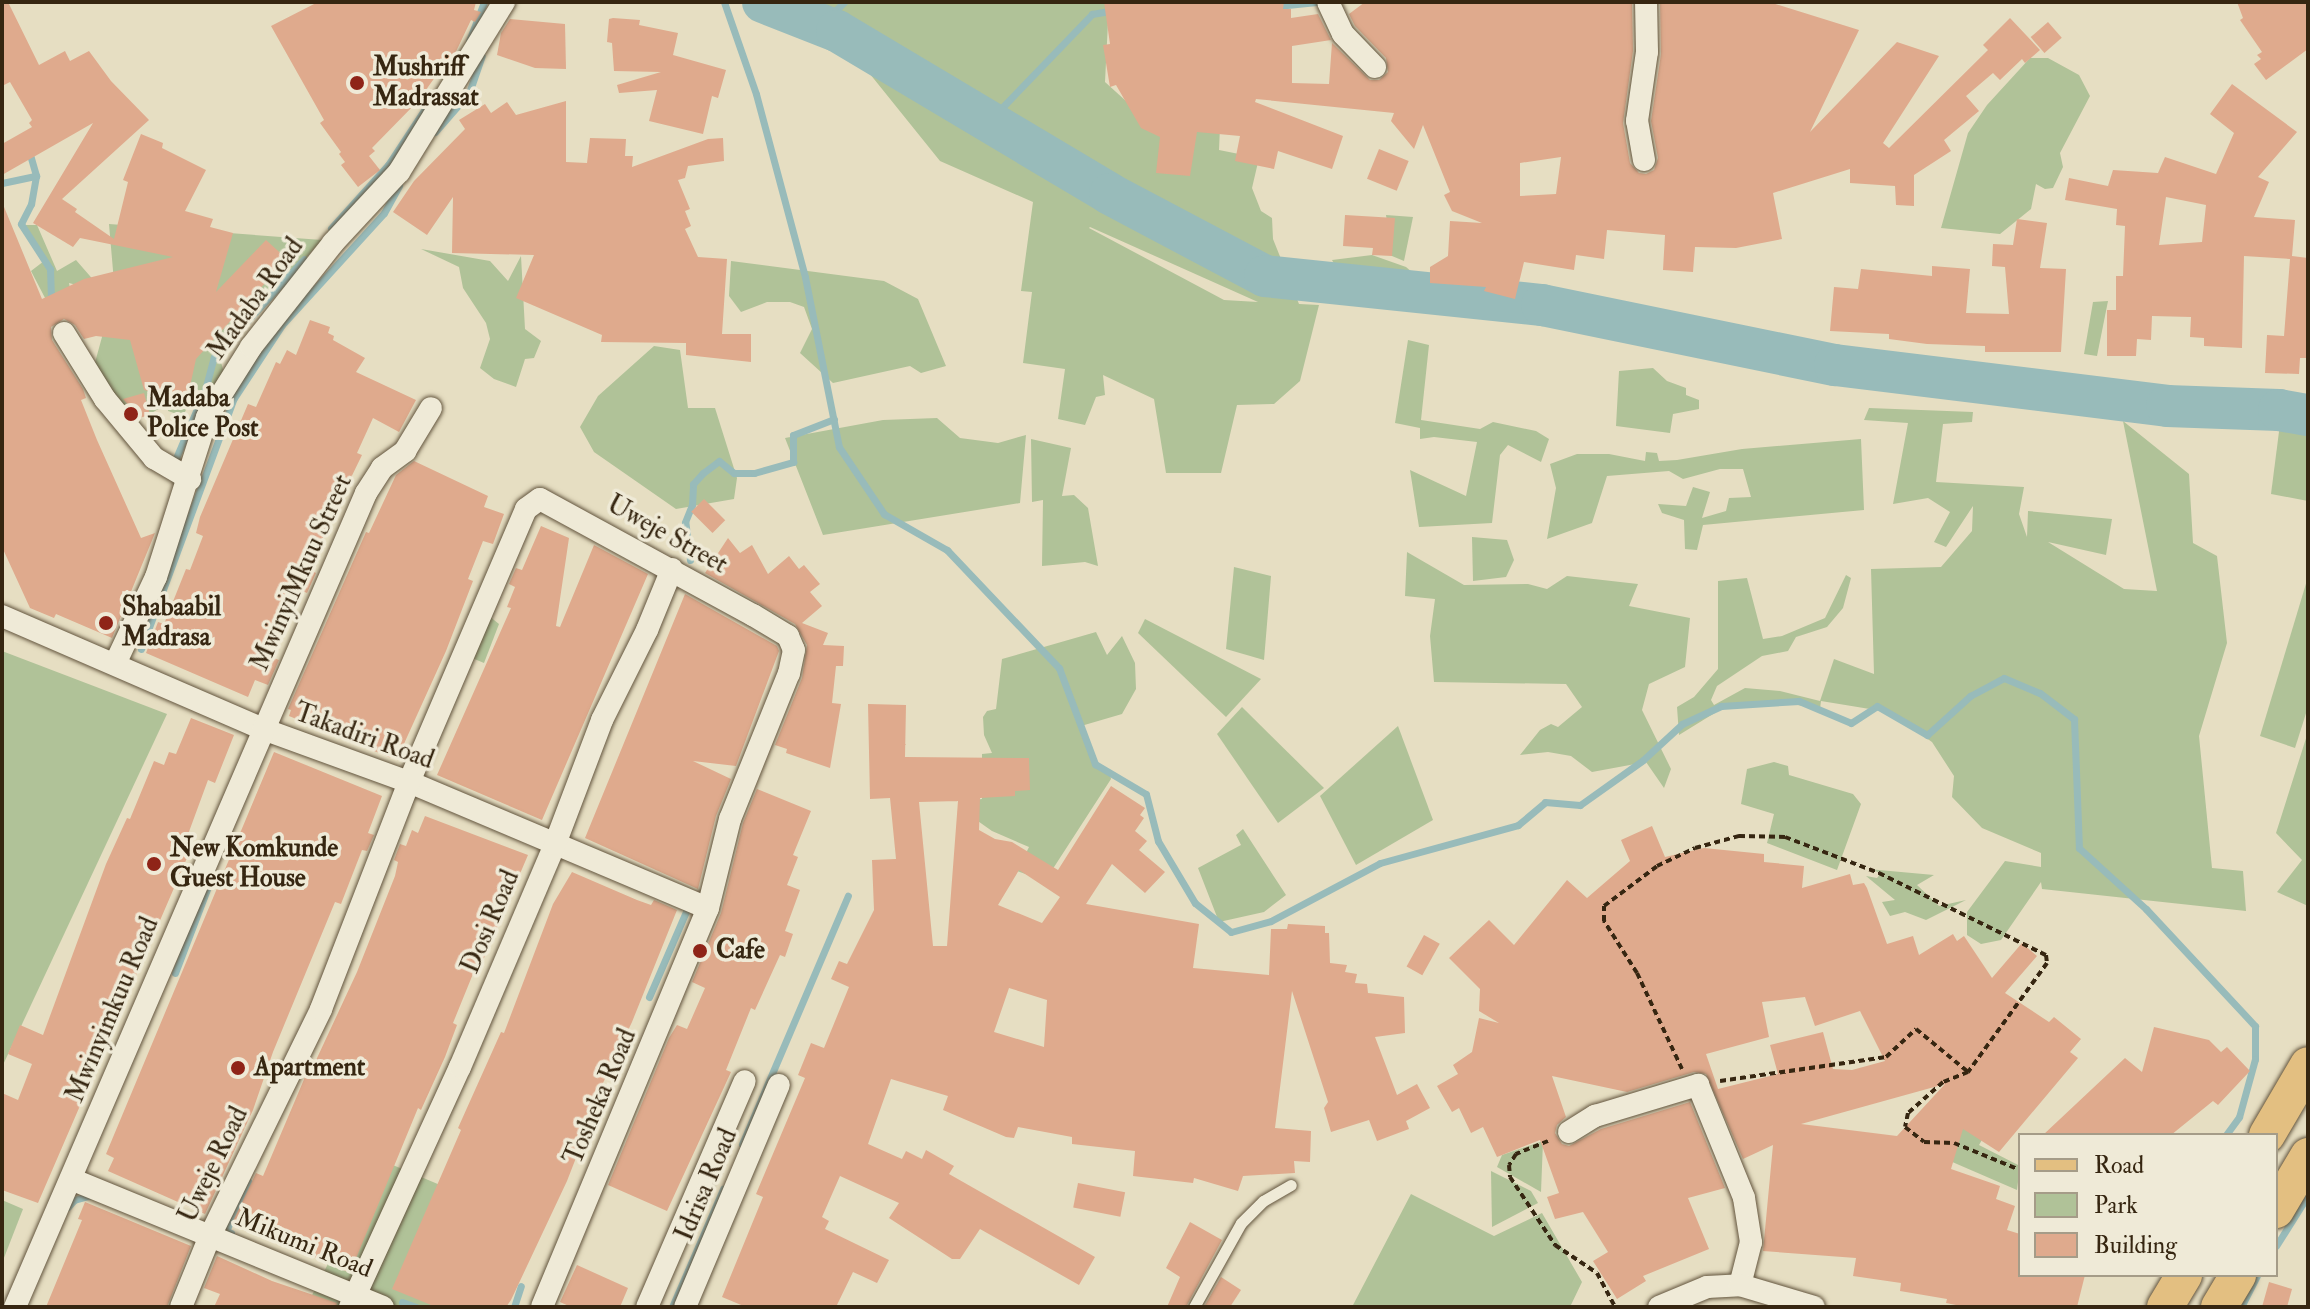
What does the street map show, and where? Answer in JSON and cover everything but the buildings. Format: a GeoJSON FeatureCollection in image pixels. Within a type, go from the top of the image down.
{"type":"FeatureCollection","features":[{"type":"Feature","properties":{"kind":"main road"},"geometry":{"type":"LineString","coordinates":[[2268,1133],[2308,1065]]}},
{"type":"Feature","properties":{"kind":"main road"},"geometry":{"type":"LineString","coordinates":[[2278,1207],[2308,1156]]}},
{"type":"Feature","properties":{"kind":"main road"},"geometry":{"type":"LineString","coordinates":[[2165,1307],[2183,1277]]}},
{"type":"Feature","properties":{"kind":"main road"},"geometry":{"type":"LineString","coordinates":[[2219,1307],[2237,1277]]}},
{"type":"Feature","properties":{"kind":"street","name":"Madaba Road"},"geometry":{"type":"LineString","coordinates":[[115,664],[156,577],[190,479],[207,417],[251,347],[333,243],[399,172],[504,2]]}},
{"type":"Feature","properties":{"kind":"street"},"geometry":{"type":"LineString","coordinates":[[1328,2],[1343,34],[1375,67]]}},
{"type":"Feature","properties":{"kind":"street"},"geometry":{"type":"LineString","coordinates":[[1644,160],[1637,121],[1647,52],[1646,2]]}},
{"type":"Feature","properties":{"kind":"street"},"geometry":{"type":"LineString","coordinates":[[64,333],[105,399],[154,458],[190,479]]}},
{"type":"Feature","properties":{"kind":"street","name":"MwinyiMkuu Street"},"geometry":{"type":"LineString","coordinates":[[263,729],[366,493],[382,468],[405,451],[431,408]]}},
{"type":"Feature","properties":{"kind":"street","name":"Uweje Street"},"geometry":{"type":"LineString","coordinates":[[409,782],[526,509],[540,499],[672,569],[788,636],[794,650],[789,673],[730,819],[708,908]]}},
{"type":"Feature","properties":{"kind":"street","name":"Dosi Road"},"geometry":{"type":"LineString","coordinates":[[353,1301],[460,1067],[555,844],[602,720],[647,630],[672,569]]}},
{"type":"Feature","properties":{"kind":"street","name":"Takadiri Road"},"geometry":{"type":"LineString","coordinates":[[2,615],[263,729],[409,782],[708,908]]}},
{"type":"Feature","properties":{"kind":"street","name":"Mwinyimkuu Road"},"geometry":{"type":"LineString","coordinates":[[15,1307],[263,729]]}},
{"type":"Feature","properties":{"kind":"street","name":"Uweje Road"},"geometry":{"type":"LineString","coordinates":[[181,1307],[210,1236],[321,1009],[409,782]]}},
{"type":"Feature","properties":{"kind":"street","name":"Tosheka Road"},"geometry":{"type":"LineString","coordinates":[[542,1307],[639,1081],[708,908]]}},
{"type":"Feature","properties":{"kind":"street"},"geometry":{"type":"LineString","coordinates":[[647,1307],[745,1081]]}},
{"type":"Feature","properties":{"kind":"street","name":"Idrisa Road"},"geometry":{"type":"LineString","coordinates":[[685,1307],[779,1085]]}},
{"type":"Feature","properties":{"kind":"street"},"geometry":{"type":"LineString","coordinates":[[1569,1132],[1595,1116],[1694,1085],[1744,1198],[1751,1242],[1740,1285]]}},
{"type":"Feature","properties":{"kind":"street"},"geometry":{"type":"LineString","coordinates":[[706,1173],[736,1187]]}},
{"type":"Feature","properties":{"kind":"street","name":"Mikumi Road"},"geometry":{"type":"LineString","coordinates":[[71,1179],[210,1236],[353,1301],[383,1307]]}},
{"type":"Feature","properties":{"kind":"street"},"geometry":{"type":"LineString","coordinates":[[1659,1307],[1707,1287],[1740,1285],[1814,1307]]}},
{"type":"Feature","properties":{"kind":"lane"},"geometry":{"type":"LineString","coordinates":[[1194,1307],[1241,1223],[1263,1201],[1291,1185]]}},
{"type":"Feature","properties":{"kind":"path"},"geometry":{"type":"LineString","coordinates":[[1968,1072],[1916,1029],[1886,1057],[1694,1085],[1637,973],[1604,921],[1604,906],[1657,866],[1695,848],[1739,836],[1785,837],[1879,873],[2046,955],[2047,963],[1968,1072],[1943,1082],[1908,1113],[1905,1127],[1924,1142],[1954,1143],[2018,1169]]}},
{"type":"Feature","properties":{"kind":"path"},"geometry":{"type":"LineString","coordinates":[[1569,1132],[1516,1154],[1509,1165],[1510,1177],[1555,1245],[1597,1273],[1615,1307]]}},
{"type":"Feature","properties":{"kind":"green space"},"geometry":{"type":"Polygon","coordinates":[[[812,2],[1109,2],[1105,82],[1137,111],[1180,135],[1220,127],[1219,150],[1259,158],[1252,188],[1261,211],[1272,218],[1273,239],[1299,304],[1319,305],[1300,381],[1274,404],[1237,405],[1221,473],[1166,473],[1154,399],[1103,375],[1105,395],[1096,397],[1085,425],[1058,419],[1065,369],[1023,363],[1032,292],[1021,291],[1033,202],[940,161],[812,2]],[[1090,227],[1224,300],[1258,302],[1090,227]]]}},
{"type":"Feature","properties":{"kind":"green space"},"geometry":{"type":"Polygon","coordinates":[[[2030,58],[2048,58],[2079,75],[2090,96],[2060,153],[2063,167],[2053,188],[2045,189],[2036,184],[2031,209],[2000,234],[1941,228],[1968,133],[1987,105],[2030,58]]]}},
{"type":"Feature","properties":{"kind":"green space"},"geometry":{"type":"Polygon","coordinates":[[[1386,215],[1413,217],[1404,261],[1392,256],[1386,215]]]}},
{"type":"Feature","properties":{"kind":"green space"},"geometry":{"type":"Polygon","coordinates":[[[109,224],[322,240],[219,355],[224,373],[206,394],[196,389],[183,416],[168,411],[169,403],[148,415],[102,403],[91,377],[102,337],[103,292],[69,283],[75,315],[56,319],[31,271],[44,261],[18,225],[37,225],[57,271],[76,260],[103,291],[114,282],[109,224]]]}},
{"type":"Feature","properties":{"kind":"green space"},"geometry":{"type":"Polygon","coordinates":[[[421,249],[490,261],[508,281],[521,256],[525,329],[541,341],[534,358],[525,359],[516,387],[494,379],[480,368],[490,339],[486,323],[463,288],[459,267],[421,249]]]}},
{"type":"Feature","properties":{"kind":"green space"},"geometry":{"type":"Polygon","coordinates":[[[1372,255],[1406,267],[1433,290],[1409,296],[1345,284],[1332,260],[1372,255]]]}},
{"type":"Feature","properties":{"kind":"green space"},"geometry":{"type":"Polygon","coordinates":[[[731,261],[884,281],[918,299],[946,366],[921,373],[910,366],[833,383],[800,353],[812,329],[804,307],[790,302],[767,302],[741,312],[729,296],[731,261]]]}},
{"type":"Feature","properties":{"kind":"green space"},"geometry":{"type":"Polygon","coordinates":[[[2108,301],[2097,356],[2084,354],[2093,302],[2108,301]]]}},
{"type":"Feature","properties":{"kind":"green space"},"geometry":{"type":"Polygon","coordinates":[[[1408,340],[1429,345],[1421,420],[1480,429],[1493,422],[1536,431],[1549,439],[1541,462],[1508,445],[1500,455],[1492,523],[1419,527],[1410,470],[1466,496],[1477,442],[1434,437],[1420,439],[1420,428],[1395,423],[1408,340]]]}},
{"type":"Feature","properties":{"kind":"green space"},"geometry":{"type":"Polygon","coordinates":[[[654,346],[680,350],[688,408],[715,408],[737,478],[734,499],[676,509],[594,452],[580,427],[598,396],[654,346]]]}},
{"type":"Feature","properties":{"kind":"green space"},"geometry":{"type":"Polygon","coordinates":[[[1653,368],[1667,381],[1686,388],[1686,395],[1699,400],[1699,409],[1673,414],[1670,433],[1616,426],[1619,371],[1653,368]]]}},
{"type":"Feature","properties":{"kind":"green space"},"geometry":{"type":"Polygon","coordinates":[[[1869,408],[1973,412],[1972,422],[1943,424],[1936,482],[2024,487],[2019,514],[2027,537],[2028,511],[2112,519],[2106,555],[2048,542],[2124,589],[2157,591],[2123,421],[2189,474],[2193,543],[2217,556],[2227,643],[2199,736],[2212,868],[2243,871],[2246,911],[2042,889],[2041,882],[2001,940],[1981,944],[1967,935],[1967,912],[2005,861],[2041,867],[2041,853],[1982,828],[1952,797],[1954,776],[1932,742],[1888,712],[1821,701],[1820,709],[1781,702],[1726,706],[1679,735],[1677,707],[1694,697],[1718,669],[1718,581],[1747,578],[1763,639],[1782,636],[1825,618],[1846,575],[1851,578],[1843,608],[1827,627],[1796,637],[1788,651],[1762,656],[1717,686],[1711,700],[1714,705],[1745,688],[1780,691],[1820,701],[1834,659],[1874,674],[1871,569],[1941,567],[1972,531],[1973,506],[1946,547],[1934,542],[1950,512],[1928,498],[1893,504],[1908,423],[1864,420],[1869,408]]]}},
{"type":"Feature","properties":{"kind":"green space"},"geometry":{"type":"Polygon","coordinates":[[[937,418],[960,438],[998,443],[1026,435],[1020,503],[823,535],[785,438],[883,420],[937,418]]]}},
{"type":"Feature","properties":{"kind":"green space"},"geometry":{"type":"Polygon","coordinates":[[[2280,424],[2308,428],[2308,501],[2271,494],[2280,424]]]}},
{"type":"Feature","properties":{"kind":"green space"},"geometry":{"type":"Polygon","coordinates":[[[1031,439],[1071,448],[1062,496],[1074,495],[1088,508],[1098,566],[1085,562],[1042,566],[1043,500],[1032,502],[1031,439]]]}},
{"type":"Feature","properties":{"kind":"green space"},"geometry":{"type":"Polygon","coordinates":[[[1861,439],[1864,510],[1703,525],[1697,550],[1685,549],[1684,520],[1662,513],[1658,504],[1686,506],[1693,487],[1710,492],[1702,518],[1726,511],[1729,498],[1751,497],[1743,469],[1720,469],[1683,479],[1669,471],[1607,476],[1592,523],[1547,539],[1556,488],[1550,464],[1577,454],[1609,454],[1645,461],[1646,452],[1657,453],[1659,461],[1742,449],[1861,439]]]}},
{"type":"Feature","properties":{"kind":"green space"},"geometry":{"type":"Polygon","coordinates":[[[1472,537],[1507,540],[1514,560],[1506,577],[1473,581],[1472,537]]]}},
{"type":"Feature","properties":{"kind":"green space"},"geometry":{"type":"Polygon","coordinates":[[[1407,552],[1464,585],[1528,584],[1547,589],[1567,576],[1638,584],[1629,606],[1690,618],[1685,667],[1649,684],[1642,710],[1671,769],[1664,788],[1646,762],[1592,772],[1571,756],[1548,752],[1520,755],[1540,730],[1551,724],[1558,727],[1582,707],[1566,684],[1434,682],[1430,636],[1435,599],[1405,596],[1407,552]]]}},
{"type":"Feature","properties":{"kind":"green space"},"geometry":{"type":"Polygon","coordinates":[[[1234,567],[1271,576],[1264,660],[1226,649],[1234,567]]]}},
{"type":"Feature","properties":{"kind":"green space"},"geometry":{"type":"Polygon","coordinates":[[[2308,577],[2308,707],[2295,748],[2260,736],[2308,577]]]}},
{"type":"Feature","properties":{"kind":"green space"},"geometry":{"type":"Polygon","coordinates":[[[484,612],[499,624],[484,663],[472,658],[484,612]]]}},
{"type":"Feature","properties":{"kind":"green space"},"geometry":{"type":"Polygon","coordinates":[[[1145,619],[1261,679],[1226,717],[1138,633],[1145,619]]]}},
{"type":"Feature","properties":{"kind":"green space"},"geometry":{"type":"Polygon","coordinates":[[[1096,632],[1107,655],[1122,636],[1135,663],[1136,689],[1122,714],[1081,726],[1094,763],[1110,774],[1111,779],[1045,881],[1017,871],[1029,847],[992,831],[975,819],[967,801],[982,799],[982,754],[992,753],[984,735],[983,717],[987,711],[996,709],[1002,659],[1096,632]]]}},
{"type":"Feature","properties":{"kind":"green space"},"geometry":{"type":"Polygon","coordinates":[[[2,651],[167,714],[2,1067],[2,651]]]}},
{"type":"Feature","properties":{"kind":"green space"},"geometry":{"type":"Polygon","coordinates":[[[1242,707],[1324,788],[1278,823],[1217,734],[1242,707]]]}},
{"type":"Feature","properties":{"kind":"green space"},"geometry":{"type":"Polygon","coordinates":[[[1398,726],[1433,820],[1356,865],[1320,796],[1398,726]]]}},
{"type":"Feature","properties":{"kind":"green space"},"geometry":{"type":"Polygon","coordinates":[[[2308,732],[2308,906],[2277,892],[2302,860],[2276,833],[2308,732]]]}},
{"type":"Feature","properties":{"kind":"green space"},"geometry":{"type":"Polygon","coordinates":[[[1774,762],[1788,766],[1789,775],[1853,794],[1861,804],[1837,870],[1767,843],[1774,814],[1741,804],[1747,769],[1774,762]]]}},
{"type":"Feature","properties":{"kind":"green space"},"geometry":{"type":"Polygon","coordinates":[[[1243,829],[1286,895],[1264,912],[1219,922],[1198,868],[1241,845],[1236,835],[1243,829]]]}},
{"type":"Feature","properties":{"kind":"green space"},"geometry":{"type":"Polygon","coordinates":[[[1868,869],[1934,875],[1917,885],[1939,906],[1966,900],[1926,920],[1905,912],[1890,916],[1882,902],[1895,900],[1866,876],[1877,878],[1881,873],[1868,869]]]}},
{"type":"Feature","properties":{"kind":"green space"},"geometry":{"type":"Polygon","coordinates":[[[1997,1114],[1979,1145],[2018,1165],[2017,1190],[1950,1161],[1906,1133],[1997,1114]]]}},
{"type":"Feature","properties":{"kind":"green space"},"geometry":{"type":"Polygon","coordinates":[[[1543,1141],[1541,1192],[1497,1167],[1502,1155],[1543,1141]]]}},
{"type":"Feature","properties":{"kind":"green space"},"geometry":{"type":"Polygon","coordinates":[[[381,1160],[466,1196],[458,1260],[433,1307],[306,1307],[381,1160]]]}},
{"type":"Feature","properties":{"kind":"green space"},"geometry":{"type":"Polygon","coordinates":[[[1491,1171],[1531,1191],[1538,1203],[1492,1227],[1491,1171]]]}},
{"type":"Feature","properties":{"kind":"green space"},"geometry":{"type":"Polygon","coordinates":[[[1411,1194],[1494,1236],[1542,1213],[1582,1282],[1570,1307],[1352,1307],[1411,1194]]]}},
{"type":"Feature","properties":{"kind":"green space"},"geometry":{"type":"Polygon","coordinates":[[[2,1200],[23,1209],[2,1263],[2,1200]]]}},
{"type":"Feature","properties":{"kind":"waterway"},"geometry":{"type":"LineString","coordinates":[[469,41],[484,2]]}},
{"type":"Feature","properties":{"kind":"waterway"},"geometry":{"type":"LineString","coordinates":[[724,2],[756,94],[805,277],[839,447],[884,514],[947,550],[1059,668],[1095,764],[1146,794],[1158,841],[1195,903],[1231,932],[1271,921],[1380,863],[1518,825],[1545,802],[1580,805],[1643,760],[1682,724],[1721,706],[1799,701],[1851,723],[1877,706],[1927,735],[1970,696],[2004,678],[2040,693],[2074,719],[2079,848],[2146,909],[2255,1026],[2255,1059],[2239,1117],[2227,1133]]}},
{"type":"Feature","properties":{"kind":"waterway"},"geometry":{"type":"LineString","coordinates":[[763,2],[837,31],[1110,194],[1265,276],[1542,305],[1835,365],[2167,406],[2279,410],[2308,415]]}},
{"type":"Feature","properties":{"kind":"waterway"},"geometry":{"type":"LineString","coordinates":[[821,25],[844,2]]}},
{"type":"Feature","properties":{"kind":"waterway"},"geometry":{"type":"LineString","coordinates":[[1277,6],[1317,2]]}},
{"type":"Feature","properties":{"kind":"waterway"},"geometry":{"type":"LineString","coordinates":[[990,120],[1092,14],[1114,10]]}},
{"type":"Feature","properties":{"kind":"waterway"},"geometry":{"type":"LineString","coordinates":[[435,132],[469,93],[482,56]]}},
{"type":"Feature","properties":{"kind":"waterway"},"geometry":{"type":"LineString","coordinates":[[331,228],[388,165],[432,98]]}},
{"type":"Feature","properties":{"kind":"waterway"},"geometry":{"type":"LineString","coordinates":[[29,151],[36,176],[31,204],[21,224],[50,269],[51,302]]}},
{"type":"Feature","properties":{"kind":"waterway"},"geometry":{"type":"LineString","coordinates":[[2,183],[36,176]]}},
{"type":"Feature","properties":{"kind":"waterway"},"geometry":{"type":"LineString","coordinates":[[141,649],[234,398],[282,325],[384,213],[399,186]]}},
{"type":"Feature","properties":{"kind":"waterway"},"geometry":{"type":"LineString","coordinates":[[176,458],[205,390],[214,357],[304,259]]}},
{"type":"Feature","properties":{"kind":"waterway"},"geometry":{"type":"LineString","coordinates":[[690,560],[685,522],[692,505],[693,484],[703,473],[719,461],[734,473],[754,473],[793,462],[793,435],[834,419]]}},
{"type":"Feature","properties":{"kind":"waterway"},"geometry":{"type":"LineString","coordinates":[[175,973],[207,889]]}},
{"type":"Feature","properties":{"kind":"waterway"},"geometry":{"type":"LineString","coordinates":[[742,1144],[848,896]]}},
{"type":"Feature","properties":{"kind":"waterway"},"geometry":{"type":"LineString","coordinates":[[649,997],[688,907],[685,906]]}},
{"type":"Feature","properties":{"kind":"waterway"},"geometry":{"type":"LineString","coordinates":[[231,1233],[226,1231],[248,1182]]}},
{"type":"Feature","properties":{"kind":"waterway"},"geometry":{"type":"LineString","coordinates":[[672,1307],[723,1189]]}},
{"type":"Feature","properties":{"kind":"waterway"},"geometry":{"type":"LineString","coordinates":[[68,1207],[74,1200],[91,1195]]}},
{"type":"Feature","properties":{"kind":"waterway"},"geometry":{"type":"LineString","coordinates":[[2278,1243],[2308,1195]]}},
{"type":"Feature","properties":{"kind":"waterway"},"geometry":{"type":"LineString","coordinates":[[2241,1307],[2256,1277]]}},
{"type":"Feature","properties":{"kind":"waterway"},"geometry":{"type":"LineString","coordinates":[[514,1307],[521,1286]]}},
{"type":"Feature","properties":{"kind":"waterway"},"geometry":{"type":"LineString","coordinates":[[402,1302],[416,1307]]}},
{"type":"Feature","properties":{"kind":"place","name":"Mushriff Madrassat"},"geometry":{"type":"Point","coordinates":[357,83]}},
{"type":"Feature","properties":{"kind":"place","name":"Madaba Police Post"},"geometry":{"type":"Point","coordinates":[131,414]}},
{"type":"Feature","properties":{"kind":"place","name":"Shabaabil Madrasa"},"geometry":{"type":"Point","coordinates":[106,623]}},
{"type":"Feature","properties":{"kind":"place","name":"New Komkunde Guest House"},"geometry":{"type":"Point","coordinates":[154,864]}},
{"type":"Feature","properties":{"kind":"place","name":"Cafe"},"geometry":{"type":"Point","coordinates":[700,951]}},
{"type":"Feature","properties":{"kind":"place","name":"Apartment"},"geometry":{"type":"Point","coordinates":[238,1068]}}]}
